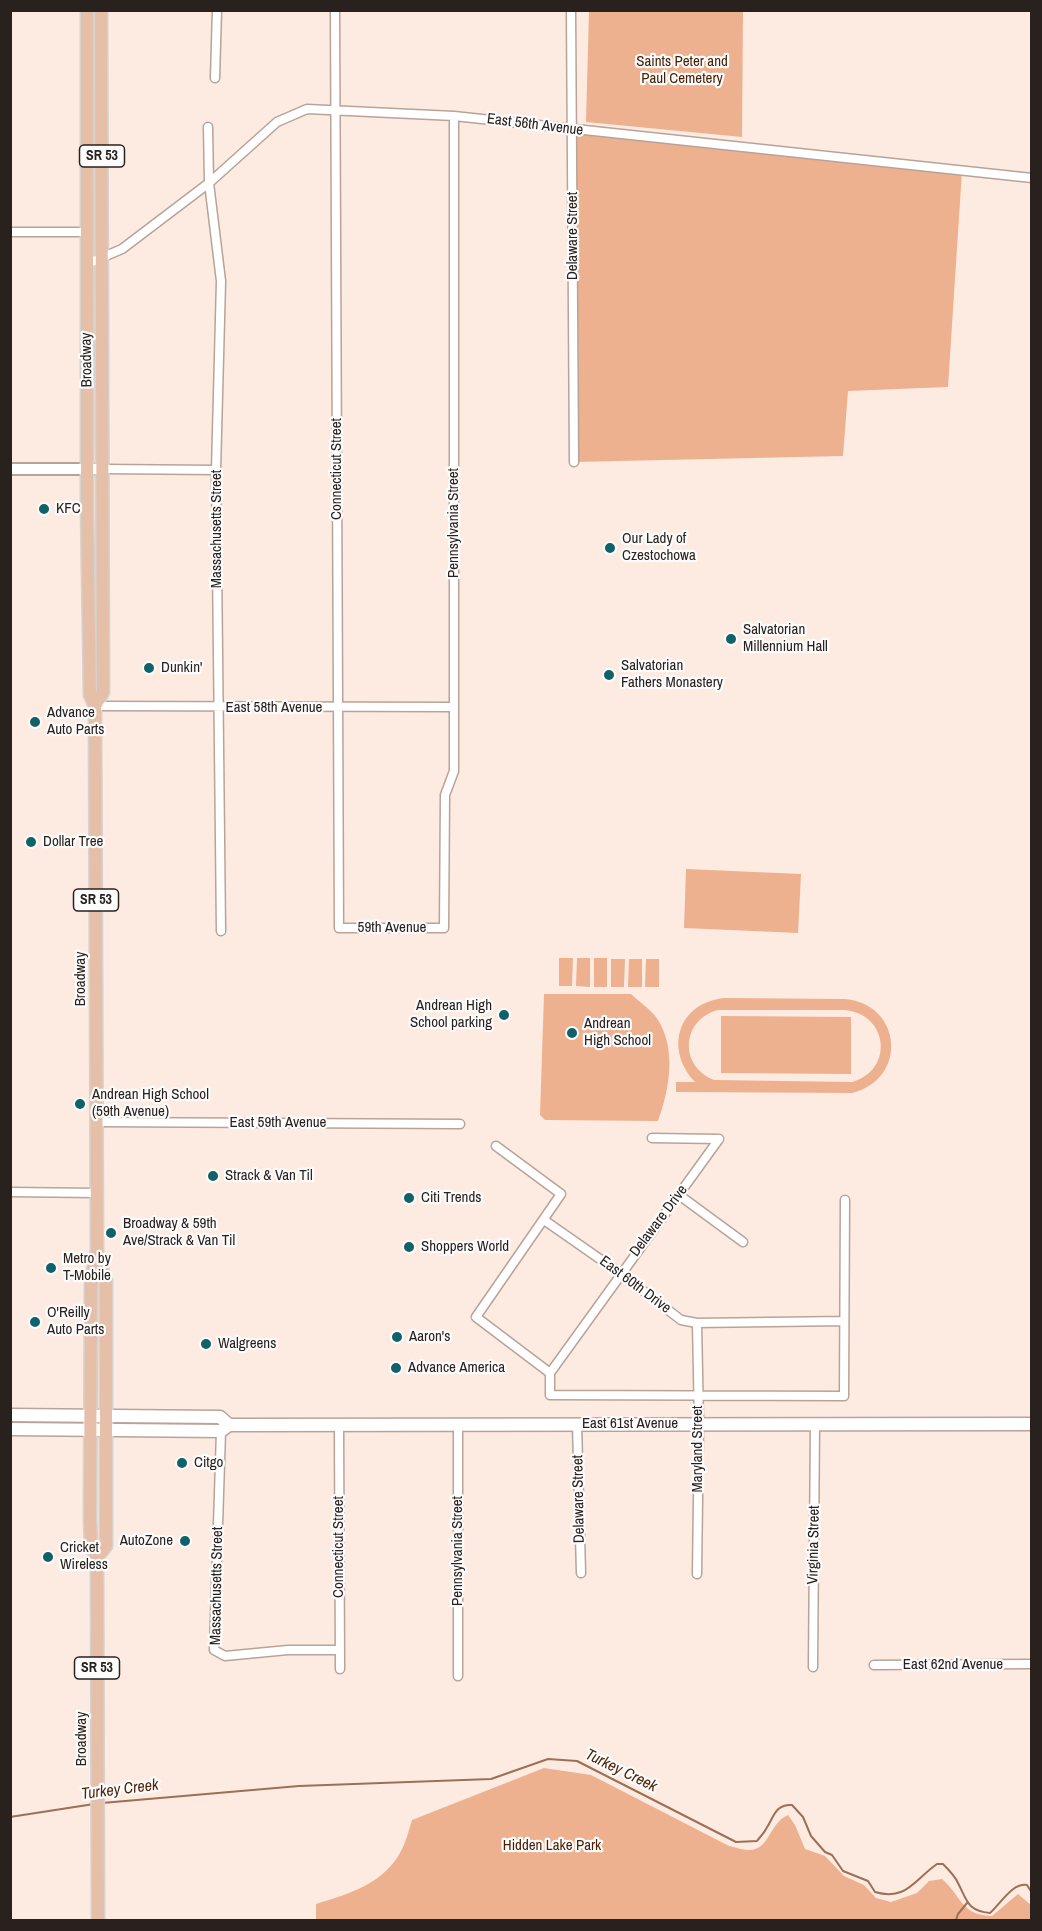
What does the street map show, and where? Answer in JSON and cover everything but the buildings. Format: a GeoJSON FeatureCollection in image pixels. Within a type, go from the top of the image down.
{"type":"FeatureCollection","features":[{"type":"Feature","properties":{"kind":"main road","name":"Broadway"},"geometry":{"type":"LineString","coordinates":[[87,10],[87,469],[90,694],[95,706],[97,1193],[97,1251],[91,1281],[90,1430],[91,1548],[97,1557],[98,1920]]}},
{"type":"Feature","properties":{"kind":"main road","name":"Broadway"},"geometry":{"type":"LineString","coordinates":[[95,706],[103,692],[101,10]]}},
{"type":"Feature","properties":{"kind":"main road","name":"Broadway"},"geometry":{"type":"LineString","coordinates":[[97,1251],[106,1281],[106,1546],[97,1557]]}},
{"type":"Feature","properties":{"kind":"main road","name":"East 61st Avenue"},"geometry":{"type":"LineString","coordinates":[[10,1415],[220,1417],[225,1428]]}},
{"type":"Feature","properties":{"kind":"main road","name":"East 61st Avenue"},"geometry":{"type":"LineString","coordinates":[[10,1429],[105,1430],[699,1423],[1032,1424]]}},
{"type":"Feature","properties":{"kind":"street"},"geometry":{"type":"LineString","coordinates":[[215,78],[217,10]]}},
{"type":"Feature","properties":{"kind":"street","name":"Connecticut Street"},"geometry":{"type":"LineString","coordinates":[[335,10],[339,928]]}},
{"type":"Feature","properties":{"kind":"street","name":"Delaware Street"},"geometry":{"type":"LineString","coordinates":[[572,10],[574,462]]}},
{"type":"Feature","properties":{"kind":"street","name":"East 56th Avenue"},"geometry":{"type":"LineString","coordinates":[[87,264],[122,249],[209,183],[277,122],[307,109],[454,116],[1032,178]]}},
{"type":"Feature","properties":{"kind":"street","name":"Pennsylvania Street"},"geometry":{"type":"LineString","coordinates":[[444,928],[445,795],[454,771],[454,116]]}},
{"type":"Feature","properties":{"kind":"street","name":"Massachusetts Street"},"geometry":{"type":"LineString","coordinates":[[208,127],[209,183],[221,281],[216,470],[221,931]]}},
{"type":"Feature","properties":{"kind":"street"},"geometry":{"type":"LineString","coordinates":[[10,232],[87,232]]}},
{"type":"Feature","properties":{"kind":"street"},"geometry":{"type":"LineString","coordinates":[[10,469],[216,470]]}},
{"type":"Feature","properties":{"kind":"street","name":"East 58th Avenue"},"geometry":{"type":"LineString","coordinates":[[95,706],[453,707]]}},
{"type":"Feature","properties":{"kind":"street","name":"59th Avenue"},"geometry":{"type":"LineString","coordinates":[[339,928],[444,928]]}},
{"type":"Feature","properties":{"kind":"street","name":"East 59th Avenue"},"geometry":{"type":"LineString","coordinates":[[96,1122],[460,1124]]}},
{"type":"Feature","properties":{"kind":"street","name":"Delaware Drive"},"geometry":{"type":"LineString","coordinates":[[550,1373],[620,1273],[719,1139],[652,1138]]}},
{"type":"Feature","properties":{"kind":"street"},"geometry":{"type":"LineString","coordinates":[[496,1146],[561,1194],[476,1317],[550,1373],[550,1395],[844,1396],[845,1200]]}},
{"type":"Feature","properties":{"kind":"street"},"geometry":{"type":"LineString","coordinates":[[10,1192],[97,1193]]}},
{"type":"Feature","properties":{"kind":"street"},"geometry":{"type":"LineString","coordinates":[[679,1195],[743,1242]]}},
{"type":"Feature","properties":{"kind":"street","name":"East 60th Drive"},"geometry":{"type":"LineString","coordinates":[[544,1220],[620,1273],[681,1320],[697,1323],[844,1322]]}},
{"type":"Feature","properties":{"kind":"street","name":"Maryland Street"},"geometry":{"type":"LineString","coordinates":[[697,1323],[699,1423],[697,1574]]}},
{"type":"Feature","properties":{"kind":"street","name":"Virginia Street"},"geometry":{"type":"LineString","coordinates":[[813,1667],[815,1423]]}},
{"type":"Feature","properties":{"kind":"street","name":"Delaware Street"},"geometry":{"type":"LineString","coordinates":[[577,1424],[581,1573]]}},
{"type":"Feature","properties":{"kind":"street","name":"Pennsylvania Street"},"geometry":{"type":"LineString","coordinates":[[458,1425],[458,1676]]}},
{"type":"Feature","properties":{"kind":"street","name":"Connecticut Street"},"geometry":{"type":"LineString","coordinates":[[339,1426],[340,1669]]}},
{"type":"Feature","properties":{"kind":"street","name":"Massachusetts Street"},"geometry":{"type":"LineString","coordinates":[[225,1428],[214,1650],[225,1656],[288,1650],[340,1650]]}},
{"type":"Feature","properties":{"kind":"street","name":"East 62nd Avenue"},"geometry":{"type":"LineString","coordinates":[[874,1665],[1032,1664]]}},
{"type":"Feature","properties":{"kind":"green space","name":"Saints Peter and Paul Cemetery"},"geometry":{"type":"Polygon","coordinates":[[[589,11],[743,11],[742,137],[586,122],[589,11]]]}},
{"type":"Feature","properties":{"kind":"green space"},"geometry":{"type":"Polygon","coordinates":[[[572,130],[962,171],[948,387],[848,391],[843,456],[574,462],[572,130]]]}},
{"type":"Feature","properties":{"kind":"green space"},"geometry":{"type":"Polygon","coordinates":[[[686,869],[801,874],[798,933],[684,928],[686,869]]]}},
{"type":"Feature","properties":{"kind":"green space"},"geometry":{"type":"Polygon","coordinates":[[[559,958],[573,958],[572,986],[559,986],[559,958]]]}},
{"type":"Feature","properties":{"kind":"green space"},"geometry":{"type":"Polygon","coordinates":[[[577,958],[590,958],[590,987],[576,986],[577,958]]]}},
{"type":"Feature","properties":{"kind":"green space"},"geometry":{"type":"Polygon","coordinates":[[[594,958],[607,958],[607,987],[594,987],[594,958]]]}},
{"type":"Feature","properties":{"kind":"green space"},"geometry":{"type":"Polygon","coordinates":[[[611,959],[625,959],[624,987],[611,987],[611,959]]]}},
{"type":"Feature","properties":{"kind":"green space"},"geometry":{"type":"Polygon","coordinates":[[[629,959],[642,959],[642,987],[628,987],[629,959]]]}},
{"type":"Feature","properties":{"kind":"green space"},"geometry":{"type":"Polygon","coordinates":[[[646,959],[659,959],[659,987],[645,987],[646,959]]]}},
{"type":"Feature","properties":{"kind":"green space"},"geometry":{"type":"Polygon","coordinates":[[[544,994],[631,994],[652,1013],[664,1032],[669,1057],[668,1084],[658,1121],[545,1120],[540,1115],[544,994]]]}},
{"type":"Feature","properties":{"kind":"green space"},"geometry":{"type":"Polygon","coordinates":[[[724,998],[844,999],[863,1004],[878,1013],[887,1027],[891,1042],[890,1058],[883,1073],[870,1085],[852,1093],[676,1092],[676,1082],[695,1082],[685,1069],[680,1056],[678,1042],[681,1030],[686,1018],[708,1002],[724,998]],[[718,1010],[706,1015],[697,1023],[691,1033],[690,1054],[695,1065],[714,1080],[852,1082],[866,1076],[875,1066],[880,1055],[881,1043],[870,1021],[859,1013],[844,1010],[718,1010]]]}},
{"type":"Feature","properties":{"kind":"green space"},"geometry":{"type":"Polygon","coordinates":[[[721,1016],[851,1017],[851,1074],[721,1073],[721,1016]]]}},
{"type":"Feature","properties":{"kind":"green space","name":"Hidden Lake Park"},"geometry":{"type":"Polygon","coordinates":[[[544,1768],[591,1775],[729,1846],[744,1850],[761,1846],[777,1824],[788,1815],[805,1849],[825,1856],[844,1876],[864,1885],[876,1898],[891,1902],[917,1893],[929,1881],[942,1879],[962,1904],[981,1915],[992,1916],[1018,1894],[1031,1905],[1031,1920],[316,1920],[316,1904],[352,1892],[385,1872],[401,1851],[412,1820],[544,1768]]]}},
{"type":"Feature","properties":{"kind":"waterway","name":"Turkey Creek"},"geometry":{"type":"LineString","coordinates":[[102,1803],[299,1786],[491,1779],[548,1759],[577,1761],[736,1842],[757,1841],[778,1809],[792,1805],[803,1817],[811,1836],[825,1852],[832,1855],[843,1871],[868,1881],[875,1892],[886,1894],[902,1892],[937,1864],[943,1864],[955,1878],[969,1904],[982,1912],[990,1913],[1007,1894],[1022,1885],[1027,1885],[1032,1893]]}},
{"type":"Feature","properties":{"kind":"waterway","name":"Turkey Creek"},"geometry":{"type":"LineString","coordinates":[[10,1817],[94,1804]]}},
{"type":"Feature","properties":{"kind":"waterway"},"geometry":{"type":"LineString","coordinates":[[956,1920],[967,1903]]}},
{"type":"Feature","properties":{"kind":"place","name":"KFC"},"geometry":{"type":"Point","coordinates":[44,509]}},
{"type":"Feature","properties":{"kind":"place","name":"Our Lady of Czestochowa"},"geometry":{"type":"Point","coordinates":[610,548]}},
{"type":"Feature","properties":{"kind":"place","name":"Salvatorian Millennium Hall"},"geometry":{"type":"Point","coordinates":[731,639]}},
{"type":"Feature","properties":{"kind":"place","name":"Dunkin'"},"geometry":{"type":"Point","coordinates":[149,668]}},
{"type":"Feature","properties":{"kind":"place","name":"Salvatorian Fathers Monastery"},"geometry":{"type":"Point","coordinates":[609,675]}},
{"type":"Feature","properties":{"kind":"place","name":"Advance Auto Parts"},"geometry":{"type":"Point","coordinates":[35,722]}},
{"type":"Feature","properties":{"kind":"place","name":"Dollar Tree"},"geometry":{"type":"Point","coordinates":[31,842]}},
{"type":"Feature","properties":{"kind":"place","name":"Andrean High School parking"},"geometry":{"type":"Point","coordinates":[504,1015]}},
{"type":"Feature","properties":{"kind":"place","name":"Andrean High School"},"geometry":{"type":"Point","coordinates":[572,1033]}},
{"type":"Feature","properties":{"kind":"place","name":"Andrean High School (59th Avenue)"},"geometry":{"type":"Point","coordinates":[80,1104]}},
{"type":"Feature","properties":{"kind":"place","name":"Strack & Van Til"},"geometry":{"type":"Point","coordinates":[213,1176]}},
{"type":"Feature","properties":{"kind":"place","name":"Citi Trends"},"geometry":{"type":"Point","coordinates":[409,1198]}},
{"type":"Feature","properties":{"kind":"place","name":"Broadway & 59th Ave/Strack & Van Til"},"geometry":{"type":"Point","coordinates":[111,1233]}},
{"type":"Feature","properties":{"kind":"place","name":"Shoppers World"},"geometry":{"type":"Point","coordinates":[409,1247]}},
{"type":"Feature","properties":{"kind":"place","name":"Metro by T-Mobile"},"geometry":{"type":"Point","coordinates":[51,1268]}},
{"type":"Feature","properties":{"kind":"place","name":"O'Reilly Auto Parts"},"geometry":{"type":"Point","coordinates":[35,1322]}},
{"type":"Feature","properties":{"kind":"place","name":"Aaron's"},"geometry":{"type":"Point","coordinates":[397,1337]}},
{"type":"Feature","properties":{"kind":"place","name":"Walgreens"},"geometry":{"type":"Point","coordinates":[206,1344]}},
{"type":"Feature","properties":{"kind":"place","name":"Advance America"},"geometry":{"type":"Point","coordinates":[396,1368]}},
{"type":"Feature","properties":{"kind":"place","name":"Citgo"},"geometry":{"type":"Point","coordinates":[182,1463]}},
{"type":"Feature","properties":{"kind":"place","name":"AutoZone"},"geometry":{"type":"Point","coordinates":[185,1541]}},
{"type":"Feature","properties":{"kind":"place","name":"Cricket Wireless"},"geometry":{"type":"Point","coordinates":[48,1557]}}]}
